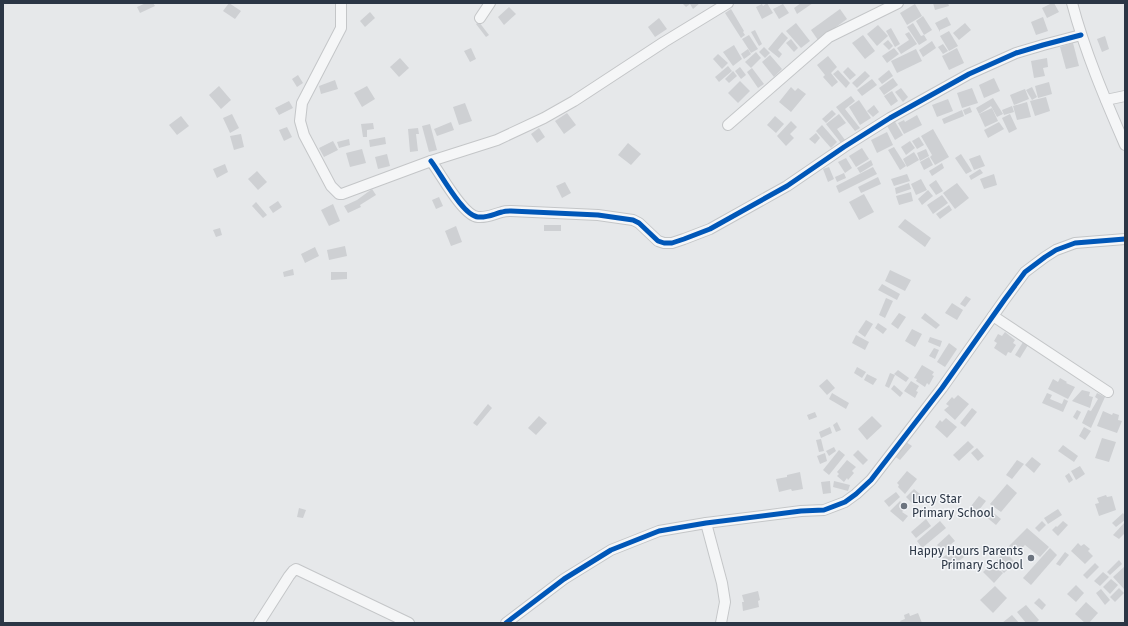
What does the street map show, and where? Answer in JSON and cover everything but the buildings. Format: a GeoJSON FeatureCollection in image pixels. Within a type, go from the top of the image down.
{"type":"FeatureCollection","features":[{"type":"Feature","properties":{"kind":"street"},"geometry":{"type":"LineString","coordinates":[[342,3],[341,28],[302,103],[300,121],[309,144],[330,186],[339,194],[497,140],[544,118],[574,101],[664,42],[728,3]]}},
{"type":"Feature","properties":{"kind":"street"},"geometry":{"type":"LineString","coordinates":[[480,18],[490,3]]}},
{"type":"Feature","properties":{"kind":"street"},"geometry":{"type":"LineString","coordinates":[[728,126],[828,37],[898,3]]}},
{"type":"Feature","properties":{"kind":"street"},"geometry":{"type":"LineString","coordinates":[[1072,3],[1081,35],[1125,145]]}},
{"type":"Feature","properties":{"kind":"street"},"geometry":{"type":"LineString","coordinates":[[432,161],[458,201],[466,210],[477,217],[488,216],[511,210],[598,215],[636,221],[658,241],[672,243],[710,229],[780,190],[890,118],[969,74],[1016,54],[1081,35]]}},
{"type":"Feature","properties":{"kind":"street"},"geometry":{"type":"LineString","coordinates":[[1106,100],[1125,96]]}},
{"type":"Feature","properties":{"kind":"street"},"geometry":{"type":"LineString","coordinates":[[506,623],[564,579],[612,550],[659,531],[706,523],[801,511],[824,510],[845,502],[871,480],[942,388],[1026,272],[1056,250],[1074,243],[1125,239]]}},
{"type":"Feature","properties":{"kind":"street"},"geometry":{"type":"LineString","coordinates":[[993,316],[1108,392]]}},
{"type":"Feature","properties":{"kind":"street"},"geometry":{"type":"LineString","coordinates":[[706,523],[722,583],[725,602],[721,623]]}},
{"type":"Feature","properties":{"kind":"street"},"geometry":{"type":"LineString","coordinates":[[259,623],[289,576],[296,569],[409,623]]}},
{"type":"Feature","properties":{"kind":"cycle path"},"geometry":{"type":"LineString","coordinates":[[431,161],[459,202],[472,215],[481,217],[509,211],[598,215],[633,220],[639,223],[658,241],[672,243],[710,229],[787,186],[890,118],[969,74],[1016,53],[1081,35]]}},
{"type":"Feature","properties":{"kind":"cycle path"},"geometry":{"type":"LineString","coordinates":[[506,623],[564,579],[611,550],[659,531],[706,523],[801,511],[824,510],[845,502],[871,480],[942,388],[1025,272],[1056,250],[1075,243],[1125,239]]}},
{"type":"Feature","properties":{"kind":"place","name":"Lucy Star Primary School"},"geometry":{"type":"Point","coordinates":[904,506]}},
{"type":"Feature","properties":{"kind":"place","name":"Happy Hours Parents Primary School"},"geometry":{"type":"Point","coordinates":[1031,558]}}]}
